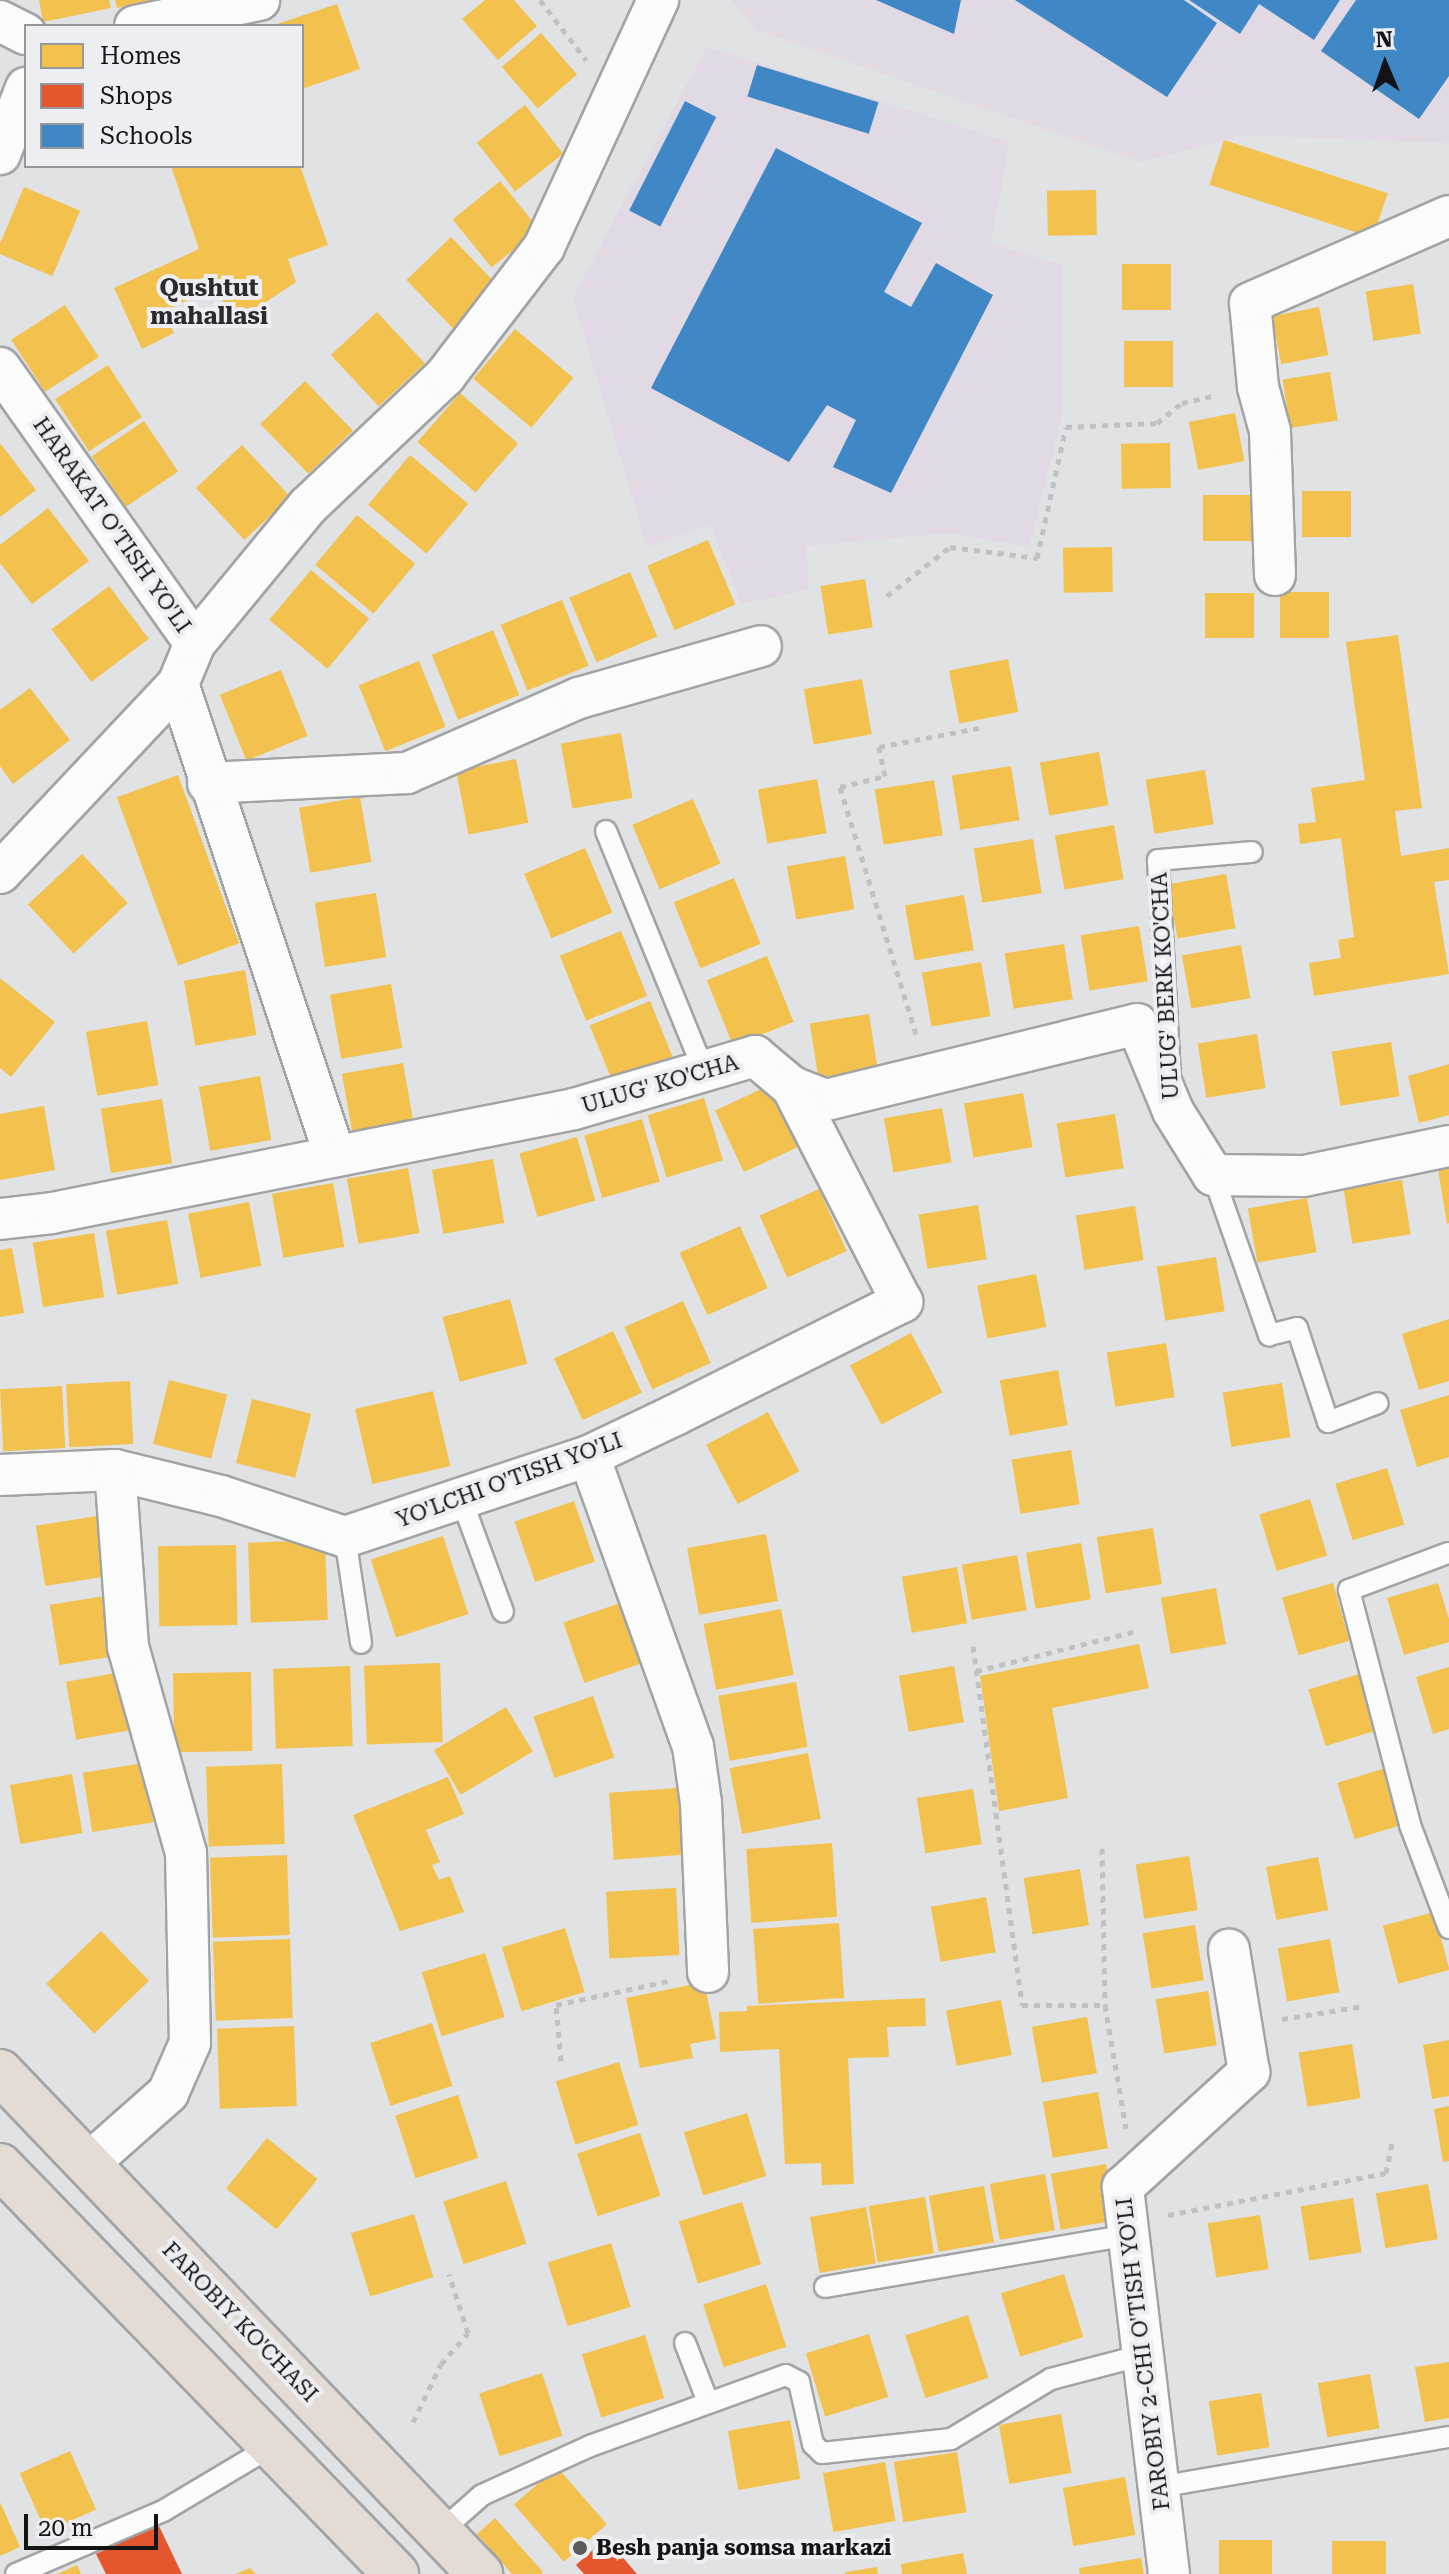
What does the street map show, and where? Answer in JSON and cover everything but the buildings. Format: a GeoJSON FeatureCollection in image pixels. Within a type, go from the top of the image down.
{"type":"FeatureCollection","features":[{"type":"Feature","properties":{"kind":"main road","name":"FAROBIY KO'CHASI"},"geometry":{"type":"LineString","coordinates":[[0,2072],[480,2574]]}},
{"type":"Feature","properties":{"kind":"main road"},"geometry":{"type":"LineString","coordinates":[[0,2166],[396,2574]]}},
{"type":"Feature","properties":{"kind":"street"},"geometry":{"type":"LineString","coordinates":[[145,24],[259,0]]}},
{"type":"Feature","properties":{"kind":"street"},"geometry":{"type":"LineString","coordinates":[[0,873],[178,684],[195,643],[308,506],[445,376],[544,247],[658,0]]}},
{"type":"Feature","properties":{"kind":"street"},"geometry":{"type":"LineString","coordinates":[[0,154],[24,93]]}},
{"type":"Feature","properties":{"kind":"street"},"geometry":{"type":"LineString","coordinates":[[1275,575],[1270,431],[1258,387],[1250,303],[1449,216]]}},
{"type":"Feature","properties":{"kind":"street","name":"HARAKAT O'TISH YO'LI"},"geometry":{"type":"LineString","coordinates":[[0,368],[195,643]]}},
{"type":"Feature","properties":{"kind":"street"},"geometry":{"type":"LineString","coordinates":[[208,783],[407,773],[579,698],[761,646]]}},
{"type":"Feature","properties":{"kind":"street"},"geometry":{"type":"LineString","coordinates":[[178,684],[208,783],[335,1156]]}},
{"type":"Feature","properties":{"kind":"street","name":"ULUG' KO'CHA"},"geometry":{"type":"LineString","coordinates":[[0,1219],[52,1213],[574,1109],[755,1056],[792,1087],[826,1100],[1137,1024],[1173,1111],[1213,1175]]}},
{"type":"Feature","properties":{"kind":"street","name":"YO'LCHI O'TISH YO'LI"},"geometry":{"type":"LineString","coordinates":[[345,1537],[462,1501],[589,1456],[902,1302],[792,1087]]}},
{"type":"Feature","properties":{"kind":"street"},"geometry":{"type":"LineString","coordinates":[[1213,1175],[1304,1176],[1449,1146]]}},
{"type":"Feature","properties":{"kind":"street"},"geometry":{"type":"LineString","coordinates":[[589,1456],[693,1746],[701,1803],[708,1972]]}},
{"type":"Feature","properties":{"kind":"street"},"geometry":{"type":"LineString","coordinates":[[0,1475],[115,1470],[221,1496],[345,1537]]}},
{"type":"Feature","properties":{"kind":"street"},"geometry":{"type":"LineString","coordinates":[[89,2163],[168,2093],[190,2043],[186,1853],[128,1646],[115,1470]]}},
{"type":"Feature","properties":{"kind":"street","name":"FAROBIY 2-CHI O'TISH YO'LI"},"geometry":{"type":"LineString","coordinates":[[1169,2574],[1123,2187],[1249,2072],[1229,1950]]}},
{"type":"Feature","properties":{"kind":"lane"},"geometry":{"type":"LineString","coordinates":[[606,831],[704,1071]]}},
{"type":"Feature","properties":{"kind":"lane","name":"ULUG' BERK KO'CHA"},"geometry":{"type":"LineString","coordinates":[[1173,1111],[1158,860],[1252,852]]}},
{"type":"Feature","properties":{"kind":"lane"},"geometry":{"type":"LineString","coordinates":[[1213,1175],[1269,1335],[1297,1328],[1328,1422],[1378,1403]]}},
{"type":"Feature","properties":{"kind":"lane"},"geometry":{"type":"LineString","coordinates":[[462,1501],[503,1612]]}},
{"type":"Feature","properties":{"kind":"lane"},"geometry":{"type":"LineString","coordinates":[[345,1537],[361,1643]]}},
{"type":"Feature","properties":{"kind":"lane"},"geometry":{"type":"LineString","coordinates":[[1448,1553],[1349,1590],[1410,1825],[1449,1928]]}},
{"type":"Feature","properties":{"kind":"lane"},"geometry":{"type":"LineString","coordinates":[[825,2287],[1128,2229]]}},
{"type":"Feature","properties":{"kind":"lane"},"geometry":{"type":"LineString","coordinates":[[685,2343],[708,2402]]}},
{"type":"Feature","properties":{"kind":"lane"},"geometry":{"type":"LineString","coordinates":[[440,2532],[482,2495],[708,2402],[794,2377],[813,2444],[822,2453],[951,2439],[1051,2379],[1143,2355]]}},
{"type":"Feature","properties":{"kind":"lane"},"geometry":{"type":"LineString","coordinates":[[1159,2487],[1449,2437]]}},
{"type":"Feature","properties":{"kind":"lane"},"geometry":{"type":"LineString","coordinates":[[16,2574],[163,2511],[272,2446]]}},
{"type":"Feature","properties":{"kind":"path"},"geometry":{"type":"LineString","coordinates":[[540,0],[613,96]]}},
{"type":"Feature","properties":{"kind":"path"},"geometry":{"type":"LineString","coordinates":[[887,596],[950,547],[1037,558],[1066,427],[1157,423],[1182,403],[1258,387]]}},
{"type":"Feature","properties":{"kind":"path"},"geometry":{"type":"LineString","coordinates":[[928,1073],[840,787],[885,776],[879,747],[979,728]]}},
{"type":"Feature","properties":{"kind":"path"},"geometry":{"type":"LineString","coordinates":[[976,1671],[1137,1631]]}},
{"type":"Feature","properties":{"kind":"path"},"geometry":{"type":"LineString","coordinates":[[973,1646],[1022,2005],[1105,2005]]}},
{"type":"Feature","properties":{"kind":"path"},"geometry":{"type":"LineString","coordinates":[[1102,1848],[1105,2005],[1135,2177]]}},
{"type":"Feature","properties":{"kind":"path"},"geometry":{"type":"LineString","coordinates":[[561,2061],[556,2005],[708,1972]]}},
{"type":"Feature","properties":{"kind":"path"},"geometry":{"type":"LineString","coordinates":[[1241,2026],[1364,2006]]}},
{"type":"Feature","properties":{"kind":"path"},"geometry":{"type":"LineString","coordinates":[[1128,2229],[1386,2173],[1392,2143]]}},
{"type":"Feature","properties":{"kind":"path"},"geometry":{"type":"LineString","coordinates":[[413,2422],[441,2364],[468,2333],[449,2274]]}},
{"type":"Feature","properties":{"kind":"shaded area"},"geometry":{"type":"Polygon","coordinates":[[[731,0],[1449,0],[1449,143],[1242,135],[1141,162],[756,30],[731,0]]]}},
{"type":"Feature","properties":{"kind":"shaded area"},"geometry":{"type":"Polygon","coordinates":[[[707,47],[1009,142],[991,243],[1063,266],[1061,420],[1029,547],[948,533],[806,546],[809,589],[742,604],[710,524],[647,547],[573,297],[707,47]]]}},
{"type":"Feature","properties":{"kind":"place","name":"Besh panja somsa markazi"},"geometry":{"type":"Point","coordinates":[580,2548]}},
{"type":"Feature","properties":{"kind":"district","name":"Qushtut mahallasi"},"geometry":{"type":"Point","coordinates":[209,303]}}]}
